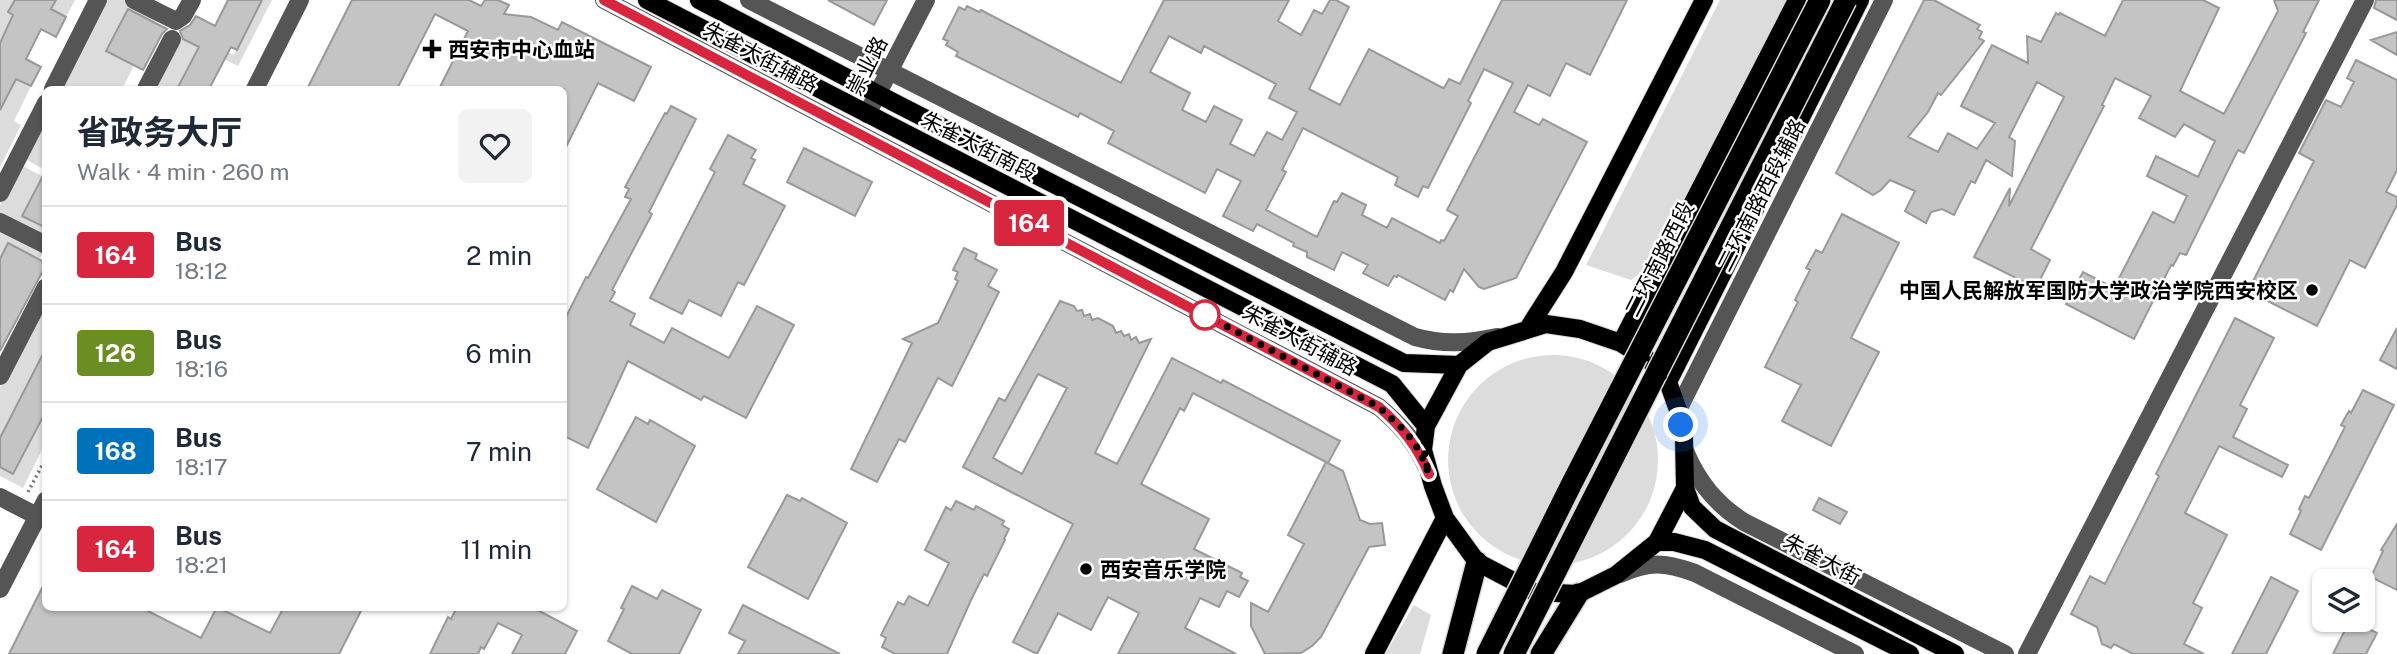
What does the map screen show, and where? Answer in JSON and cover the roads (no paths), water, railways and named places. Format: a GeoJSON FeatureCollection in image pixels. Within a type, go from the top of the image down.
{"type":"FeatureCollection","features":[{"type":"Feature","properties":{"kind":"highway","name":"二环南路西段"},"geometry":{"type":"LineString","coordinates":[[1488,654],[1577,472],[1819,0]]}},
{"type":"Feature","properties":{"kind":"highway"},"geometry":{"type":"LineString","coordinates":[[1514,654],[1846,0]]}},
{"type":"Feature","properties":{"kind":"highway"},"geometry":{"type":"LineString","coordinates":[[1453,654],[1477,562]]}},
{"type":"Feature","properties":{"kind":"highway"},"geometry":{"type":"LineString","coordinates":[[1541,654],[1578,594]]}},
{"type":"Feature","properties":{"kind":"main road","name":"朱雀大街南段"},"geometry":{"type":"LineString","coordinates":[[647,0],[1392,384],[1426,426]]}},
{"type":"Feature","properties":{"kind":"main road","name":"朱雀大街南段"},"geometry":{"type":"LineString","coordinates":[[699,0],[1404,363],[1459,365]]}},
{"type":"Feature","properties":{"kind":"main road"},"geometry":{"type":"LineString","coordinates":[[1529,327],[1564,272],[1704,0]]}},
{"type":"Feature","properties":{"kind":"main road","name":"二环南路西段"},"geometry":{"type":"LineString","coordinates":[[1621,343],[1797,0]]}},
{"type":"Feature","properties":{"kind":"main road"},"geometry":{"type":"LineString","coordinates":[[1668,382],[1860,0]]}},
{"type":"Feature","properties":{"kind":"main road"},"geometry":{"type":"LineString","coordinates":[[1546,324],[1580,329],[1621,343],[1650,361],[1668,382],[1678,410],[1685,451],[1685,488],[1657,542],[1616,575],[1578,594],[1534,592],[1477,562],[1445,518],[1423,450],[1426,426],[1459,365],[1488,342],[1529,327],[1546,324]]}},
{"type":"Feature","properties":{"kind":"main road","name":"朱雀大街"},"geometry":{"type":"LineString","coordinates":[[1685,488],[1692,507],[1715,529],[1955,654]]}},
{"type":"Feature","properties":{"kind":"main road"},"geometry":{"type":"LineString","coordinates":[[1374,654],[1445,518]]}},
{"type":"Feature","properties":{"kind":"main road"},"geometry":{"type":"LineString","coordinates":[[1657,542],[1674,542],[1704,550],[1910,654]]}},
{"type":"Feature","properties":{"kind":"street"},"geometry":{"type":"LineString","coordinates":[[55,86],[98,0]]}},
{"type":"Feature","properties":{"kind":"street"},"geometry":{"type":"LineString","coordinates":[[134,0],[176,20],[183,16],[192,0]]}},
{"type":"Feature","properties":{"kind":"street"},"geometry":{"type":"LineString","coordinates":[[257,86],[300,0]]}},
{"type":"Feature","properties":{"kind":"street","name":"朱雀大街辅路"},"geometry":{"type":"LineString","coordinates":[[604,0],[1379,407],[1406,432],[1419,450],[1429,474]]}},
{"type":"Feature","properties":{"kind":"street"},"geometry":{"type":"LineString","coordinates":[[749,0],[1415,337],[1457,344],[1504,336]]}},
{"type":"Feature","properties":{"kind":"street","name":"崇业路"},"geometry":{"type":"LineString","coordinates":[[867,114],[926,0]]}},
{"type":"Feature","properties":{"kind":"street","name":"二环南路西段辅路"},"geometry":{"type":"LineString","coordinates":[[1678,410],[1884,0]]}},
{"type":"Feature","properties":{"kind":"street"},"geometry":{"type":"LineString","coordinates":[[2027,654],[2365,0]]}},
{"type":"Feature","properties":{"kind":"street"},"geometry":{"type":"LineString","coordinates":[[148,86],[172,38]]}},
{"type":"Feature","properties":{"kind":"street"},"geometry":{"type":"LineString","coordinates":[[0,192],[42,111]]}},
{"type":"Feature","properties":{"kind":"street"},"geometry":{"type":"LineString","coordinates":[[0,222],[42,243]]}},
{"type":"Feature","properties":{"kind":"street"},"geometry":{"type":"LineString","coordinates":[[0,376],[42,295]]}},
{"type":"Feature","properties":{"kind":"street"},"geometry":{"type":"LineString","coordinates":[[1685,451],[1700,482],[1735,516],[2005,654]]}},
{"type":"Feature","properties":{"kind":"street"},"geometry":{"type":"LineString","coordinates":[[0,497],[41,508],[0,589]]}},
{"type":"Feature","properties":{"kind":"street"},"geometry":{"type":"LineString","coordinates":[[1616,575],[1651,563],[1671,564],[1695,573],[1855,654]]}},
{"type":"Feature","properties":{"kind":"place","name":"西安市中心血站"},"geometry":{"type":"Point","coordinates":[432,49]}},
{"type":"Feature","properties":{"kind":"place","name":"中国人民解放军国防大学政治学院西安校区"},"geometry":{"type":"Point","coordinates":[2312,290]}},
{"type":"Feature","properties":{"kind":"place","name":"西安音乐学院"},"geometry":{"type":"Point","coordinates":[1086,569]}}]}
